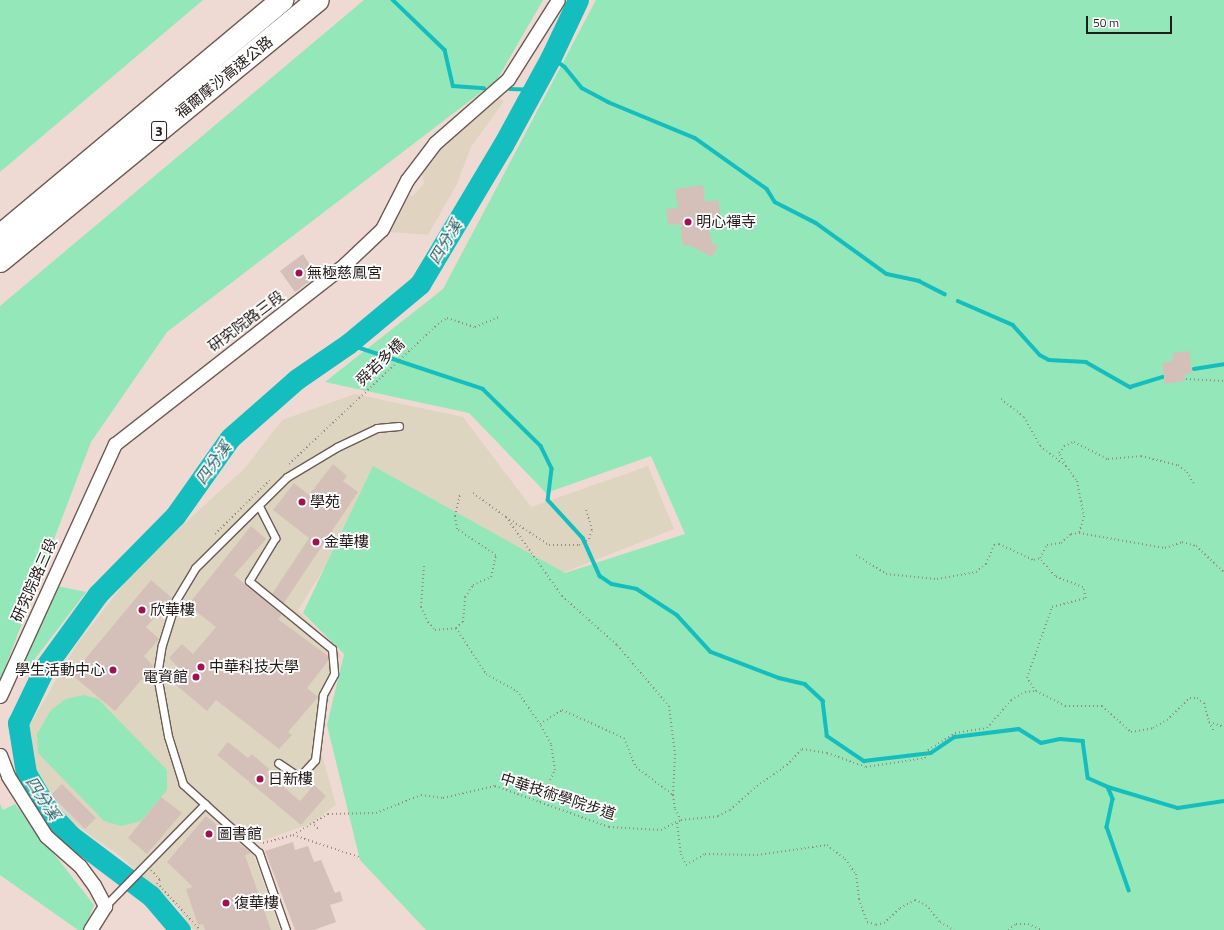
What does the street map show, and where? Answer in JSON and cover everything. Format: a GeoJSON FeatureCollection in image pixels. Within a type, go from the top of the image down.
{"type":"FeatureCollection","features":[{"type":"Feature","properties":{"kind":"highway","name":"福爾摩沙高速公路"},"geometry":{"type":"LineString","coordinates":[[0,236],[282,0]]}},
{"type":"Feature","properties":{"kind":"highway","name":"福爾摩沙高速公路"},"geometry":{"type":"LineString","coordinates":[[0,261],[318,0]]}},
{"type":"Feature","properties":{"kind":"street","name":"研究院路三段"},"geometry":{"type":"LineString","coordinates":[[0,696],[114,444],[344,265],[382,229],[411,174],[435,143],[508,79],[558,0]]}},
{"type":"Feature","properties":{"kind":"street"},"geometry":{"type":"LineString","coordinates":[[0,755],[8,776],[46,836],[80,866],[104,906],[90,930]]}},
{"type":"Feature","properties":{"kind":"lane"},"geometry":{"type":"LineString","coordinates":[[286,930],[257,851],[183,784],[168,736],[157,675],[162,645],[176,600],[187,578],[287,477],[337,446],[377,428],[398,426]]}},
{"type":"Feature","properties":{"kind":"lane"},"geometry":{"type":"LineString","coordinates":[[259,506],[275,538],[249,581],[332,649],[334,674],[323,695],[315,760],[299,777],[278,763]]}},
{"type":"Feature","properties":{"kind":"lane"},"geometry":{"type":"LineString","coordinates":[[104,906],[145,867],[205,804]]}},
{"type":"Feature","properties":{"kind":"path","name":"舜若多橋"},"geometry":{"type":"LineString","coordinates":[[353,403],[422,336],[447,318],[475,327],[499,317]]}},
{"type":"Feature","properties":{"kind":"path"},"geometry":{"type":"LineString","coordinates":[[1186,379],[1224,381]]}},
{"type":"Feature","properties":{"kind":"path"},"geometry":{"type":"LineString","coordinates":[[1001,399],[1024,417],[1040,446],[1066,466]]}},
{"type":"Feature","properties":{"kind":"path"},"geometry":{"type":"LineString","coordinates":[[1079,533],[1084,516],[1077,481],[1066,466],[1060,453],[1064,446],[1074,442],[1108,459],[1141,456],[1178,465],[1187,472],[1194,484]]}},
{"type":"Feature","properties":{"kind":"path"},"geometry":{"type":"LineString","coordinates":[[473,493],[504,516],[549,545],[579,545],[589,539],[592,530],[586,508]]}},
{"type":"Feature","properties":{"kind":"path"},"geometry":{"type":"LineString","coordinates":[[424,566],[421,606],[428,622],[435,630],[456,628],[463,622],[465,597],[473,585],[491,578],[496,555],[458,529],[455,516],[460,494]]}},
{"type":"Feature","properties":{"kind":"path"},"geometry":{"type":"LineString","coordinates":[[504,516],[562,596],[617,645],[669,706],[675,754],[673,796],[675,809],[681,820]]}},
{"type":"Feature","properties":{"kind":"path"},"geometry":{"type":"LineString","coordinates":[[856,555],[886,574],[926,579],[976,572],[986,564],[994,546],[999,544],[1034,560],[1040,558],[1047,546],[1061,543],[1072,534],[1079,533],[1165,548],[1182,542],[1196,546],[1224,572]]}},
{"type":"Feature","properties":{"kind":"path"},"geometry":{"type":"LineString","coordinates":[[1040,558],[1056,576],[1083,587],[1086,598],[1052,607],[1028,678],[1036,691],[1065,706],[1102,706],[1131,732],[1145,731],[1167,720],[1190,698],[1204,703],[1209,722],[1214,732]]}},
{"type":"Feature","properties":{"kind":"path"},"geometry":{"type":"LineString","coordinates":[[456,628],[486,674],[517,691],[540,724],[551,744],[555,770],[540,802]]}},
{"type":"Feature","properties":{"kind":"path","name":"中華技術學院步道"},"geometry":{"type":"LineString","coordinates":[[257,851],[263,843],[293,834],[299,829],[314,825],[319,818],[328,814],[376,813],[421,793],[443,798],[495,786],[609,827],[655,831],[681,820],[718,816],[730,810],[786,765],[802,749],[827,753],[866,767],[925,758],[928,750],[955,733],[987,728],[1011,700],[1025,692],[1036,691]]}},
{"type":"Feature","properties":{"kind":"path"},"geometry":{"type":"LineString","coordinates":[[540,724],[562,710],[624,738],[636,767],[673,796]]}},
{"type":"Feature","properties":{"kind":"path"},"geometry":{"type":"LineString","coordinates":[[1209,722],[1224,726]]}},
{"type":"Feature","properties":{"kind":"path"},"geometry":{"type":"LineString","coordinates":[[677,822],[681,854],[686,865],[705,854],[757,855],[827,845],[845,859],[856,874],[859,899],[867,922],[876,925],[884,923],[900,908],[915,900],[926,905],[940,922],[954,930]]}},
{"type":"Feature","properties":{"kind":"path"},"geometry":{"type":"LineString","coordinates":[[314,825],[320,830]]}},
{"type":"Feature","properties":{"kind":"path"},"geometry":{"type":"LineString","coordinates":[[293,834],[359,857]]}},
{"type":"Feature","properties":{"kind":"path"},"geometry":{"type":"LineString","coordinates":[[145,867],[160,880],[157,882],[200,930]]}},
{"type":"Feature","properties":{"kind":"path"},"geometry":{"type":"LineString","coordinates":[[1008,930],[1016,924],[1028,924],[1042,930]]}},
{"type":"Feature","properties":{"kind":"shaded area"},"geometry":{"type":"Polygon","coordinates":[[[497,97],[504,101],[471,147],[457,184],[428,235],[388,232],[410,195],[413,196],[424,183],[421,173],[425,167],[447,142],[497,97]]]}},
{"type":"Feature","properties":{"kind":"shaded area","name":"中華科技大學"},"geometry":{"type":"Polygon","coordinates":[[[355,394],[463,417],[531,507],[648,466],[674,529],[555,576],[376,486],[298,610],[341,655],[323,721],[322,755],[336,805],[310,824],[250,845],[280,930],[193,930],[177,906],[120,856],[73,823],[49,796],[36,773],[26,732],[77,644],[137,567],[245,468],[282,420],[355,394]]]}},
{"type":"Feature","properties":{"kind":"green space"},"geometry":{"type":"Polygon","coordinates":[[[0,0],[203,0],[0,172],[0,0]]]}},
{"type":"Feature","properties":{"kind":"green space"},"geometry":{"type":"Polygon","coordinates":[[[364,0],[543,0],[497,80],[167,332],[91,442],[0,681],[0,306],[364,0]]]}},
{"type":"Feature","properties":{"kind":"green space"},"geometry":{"type":"Polygon","coordinates":[[[596,0],[1224,0],[1224,930],[426,930],[360,860],[327,725],[344,654],[303,613],[373,466],[565,573],[685,534],[651,456],[546,493],[469,413],[325,382],[443,289],[596,0]]]}},
{"type":"Feature","properties":{"kind":"green space"},"geometry":{"type":"Polygon","coordinates":[[[57,586],[86,592],[31,664],[23,660],[57,586]]]}},
{"type":"Feature","properties":{"kind":"green space"},"geometry":{"type":"Polygon","coordinates":[[[84,695],[98,699],[167,770],[167,790],[141,821],[121,826],[104,821],[38,753],[37,734],[51,710],[66,699],[84,695]]]}},
{"type":"Feature","properties":{"kind":"green space"},"geometry":{"type":"Polygon","coordinates":[[[0,804],[3,810],[15,804],[94,905],[84,930],[78,930],[0,875],[0,804]]]}},
{"type":"Feature","properties":{"kind":"building","name":"明心禪寺"},"geometry":{"type":"Polygon","coordinates":[[[703,185],[705,202],[718,200],[721,218],[708,220],[711,242],[718,246],[712,257],[689,245],[683,246],[680,224],[668,225],[666,209],[678,208],[675,189],[703,185]]]}},
{"type":"Feature","properties":{"kind":"building","name":"無極慈鳳宮"},"geometry":{"type":"Polygon","coordinates":[[[303,254],[317,276],[295,292],[280,271],[303,254]]]}},
{"type":"Feature","properties":{"kind":"building"},"geometry":{"type":"Polygon","coordinates":[[[1189,351],[1192,373],[1184,375],[1185,381],[1165,384],[1162,363],[1173,361],[1172,353],[1189,351]]]}},
{"type":"Feature","properties":{"kind":"building"},"geometry":{"type":"Polygon","coordinates":[[[333,464],[347,476],[343,481],[358,492],[284,603],[272,594],[309,538],[273,510],[294,483],[309,495],[333,464]]]}},
{"type":"Feature","properties":{"kind":"building"},"geometry":{"type":"Polygon","coordinates":[[[251,526],[266,539],[234,575],[282,615],[278,619],[328,656],[328,661],[307,688],[318,697],[288,732],[292,735],[279,749],[216,700],[207,711],[170,680],[169,675],[178,667],[169,658],[182,644],[193,654],[216,627],[188,605],[251,526]]]}},
{"type":"Feature","properties":{"kind":"building","name":"學生活動中心"},"geometry":{"type":"Polygon","coordinates":[[[151,580],[172,598],[146,627],[159,639],[144,656],[153,666],[115,711],[72,675],[151,580]]]}},
{"type":"Feature","properties":{"kind":"building","name":"日新樓"},"geometry":{"type":"Polygon","coordinates":[[[228,742],[248,758],[252,754],[269,769],[267,773],[300,801],[314,785],[326,796],[301,825],[217,755],[228,742]]]}},
{"type":"Feature","properties":{"kind":"building"},"geometry":{"type":"Polygon","coordinates":[[[62,784],[96,818],[85,829],[51,795],[62,784]]]}},
{"type":"Feature","properties":{"kind":"building"},"geometry":{"type":"Polygon","coordinates":[[[161,797],[182,813],[147,854],[128,838],[161,797]]]}},
{"type":"Feature","properties":{"kind":"building"},"geometry":{"type":"Polygon","coordinates":[[[206,816],[251,853],[245,855],[271,930],[205,930],[203,924],[198,925],[186,889],[193,887],[167,862],[206,816]]]}},
{"type":"Feature","properties":{"kind":"building"},"geometry":{"type":"Polygon","coordinates":[[[293,842],[295,850],[308,846],[314,862],[321,860],[335,893],[340,891],[343,901],[330,905],[336,922],[314,930],[295,930],[265,851],[293,842]]]}},
{"type":"Feature","properties":{"kind":"waterway"},"geometry":{"type":"LineString","coordinates":[[393,0],[445,50],[453,86],[484,88]]}},
{"type":"Feature","properties":{"kind":"waterway","name":"四分溪"},"geometry":{"type":"LineString","coordinates":[[180,930],[151,896],[71,836],[49,812],[26,773],[18,723],[45,667],[98,594],[175,516],[230,438],[297,379],[348,344],[420,284],[503,145],[551,57],[578,0]]}},
{"type":"Feature","properties":{"kind":"waterway"},"geometry":{"type":"LineString","coordinates":[[551,57],[565,67],[582,88],[608,102],[695,138],[767,189],[775,202],[816,223],[887,274],[919,281],[945,294]]}},
{"type":"Feature","properties":{"kind":"waterway"},"geometry":{"type":"LineString","coordinates":[[510,89],[533,90]]}},
{"type":"Feature","properties":{"kind":"waterway"},"geometry":{"type":"LineString","coordinates":[[958,301],[1013,325],[1040,355],[1049,360],[1086,362],[1130,387],[1163,377]]}},
{"type":"Feature","properties":{"kind":"waterway"},"geometry":{"type":"LineString","coordinates":[[348,344],[483,389],[541,446],[552,469],[548,500],[583,538],[600,576],[612,584],[637,589],[677,615],[711,652],[779,678],[805,684],[823,701],[827,736],[864,761],[931,753],[955,737],[1019,729],[1041,743],[1060,739],[1083,741],[1088,778],[1108,787],[1178,808],[1224,801]]}},
{"type":"Feature","properties":{"kind":"waterway"},"geometry":{"type":"LineString","coordinates":[[1194,369],[1224,364]]}},
{"type":"Feature","properties":{"kind":"waterway"},"geometry":{"type":"LineString","coordinates":[[1108,787],[1113,799],[1107,827],[1129,890]]}},
{"type":"Feature","properties":{"kind":"place","name":"明心禪寺"},"geometry":{"type":"Point","coordinates":[688,222]}},
{"type":"Feature","properties":{"kind":"place","name":"無極慈鳳宮"},"geometry":{"type":"Point","coordinates":[299,273]}},
{"type":"Feature","properties":{"kind":"place","name":"學苑"},"geometry":{"type":"Point","coordinates":[302,502]}},
{"type":"Feature","properties":{"kind":"place","name":"金華樓"},"geometry":{"type":"Point","coordinates":[316,542]}},
{"type":"Feature","properties":{"kind":"place","name":"欣華樓"},"geometry":{"type":"Point","coordinates":[142,610]}},
{"type":"Feature","properties":{"kind":"place","name":"中華科技大學"},"geometry":{"type":"Point","coordinates":[201,667]}},
{"type":"Feature","properties":{"kind":"place","name":"學生活動中心"},"geometry":{"type":"Point","coordinates":[113,670]}},
{"type":"Feature","properties":{"kind":"place","name":"電資館"},"geometry":{"type":"Point","coordinates":[196,677]}},
{"type":"Feature","properties":{"kind":"place","name":"日新樓"},"geometry":{"type":"Point","coordinates":[260,779]}},
{"type":"Feature","properties":{"kind":"place","name":"圖書館"},"geometry":{"type":"Point","coordinates":[209,834]}},
{"type":"Feature","properties":{"kind":"place","name":"復華樓"},"geometry":{"type":"Point","coordinates":[226,903]}}]}
